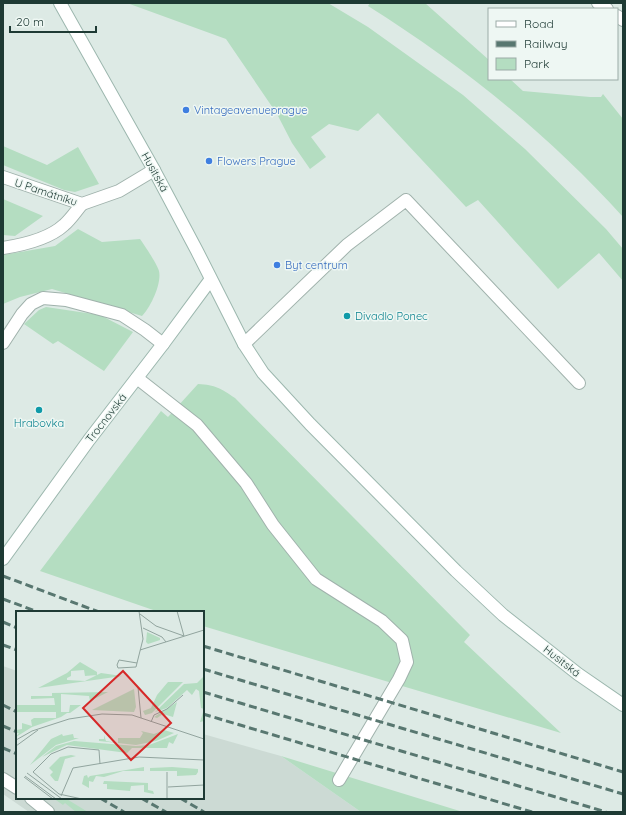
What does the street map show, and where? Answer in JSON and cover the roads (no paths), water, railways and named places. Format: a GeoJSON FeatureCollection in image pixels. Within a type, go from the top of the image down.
{"type":"FeatureCollection","features":[{"type":"Feature","properties":{"kind":"main road","name":"Husitská"},"geometry":{"type":"LineString","coordinates":[[60,3],[154,170],[244,344],[263,373],[305,419],[456,571],[503,615],[578,674],[623,705]]}},
{"type":"Feature","properties":{"kind":"main road","name":"U Památníku"},"geometry":{"type":"LineString","coordinates":[[3,177],[82,204],[119,192],[154,170]]}},
{"type":"Feature","properties":{"kind":"main road"},"geometry":{"type":"LineString","coordinates":[[244,344],[347,246],[406,200],[579,383]]}},
{"type":"Feature","properties":{"kind":"main road"},"geometry":{"type":"LineString","coordinates":[[3,248],[20,246],[44,238],[64,226],[82,204]]}},
{"type":"Feature","properties":{"kind":"main road","name":"Trocnovská"},"geometry":{"type":"LineString","coordinates":[[3,559],[89,440],[211,279]]}},
{"type":"Feature","properties":{"kind":"main road"},"geometry":{"type":"LineString","coordinates":[[3,343],[22,314],[31,304],[43,298],[66,300],[122,315],[163,344]]}},
{"type":"Feature","properties":{"kind":"main road"},"geometry":{"type":"LineString","coordinates":[[137,378],[197,425],[246,483],[273,524],[316,579],[382,621],[402,640],[407,662],[402,674],[339,780]]}},
{"type":"Feature","properties":{"kind":"main road"},"geometry":{"type":"LineString","coordinates":[[3,778],[16,787]]}},
{"type":"Feature","properties":{"kind":"main road"},"geometry":{"type":"LineString","coordinates":[[33,799],[48,812]]}},
{"type":"Feature","properties":{"kind":"railway"},"geometry":{"type":"LineString","coordinates":[[3,576],[96,611]]}},
{"type":"Feature","properties":{"kind":"railway"},"geometry":{"type":"LineString","coordinates":[[3,599],[35,611]]}},
{"type":"Feature","properties":{"kind":"railway"},"geometry":{"type":"LineString","coordinates":[[3,622],[16,628]]}},
{"type":"Feature","properties":{"kind":"railway"},"geometry":{"type":"LineString","coordinates":[[3,645],[16,650]]}},
{"type":"Feature","properties":{"kind":"railway"},"geometry":{"type":"LineString","coordinates":[[204,646],[623,772]]}},
{"type":"Feature","properties":{"kind":"railway"},"geometry":{"type":"LineString","coordinates":[[204,669],[623,794]]}},
{"type":"Feature","properties":{"kind":"railway"},"geometry":{"type":"LineString","coordinates":[[204,692],[606,812]]}},
{"type":"Feature","properties":{"kind":"railway"},"geometry":{"type":"LineString","coordinates":[[3,705],[16,712]]}},
{"type":"Feature","properties":{"kind":"railway"},"geometry":{"type":"LineString","coordinates":[[204,714],[532,812]]}},
{"type":"Feature","properties":{"kind":"railway"},"geometry":{"type":"LineString","coordinates":[[3,726],[16,732]]}},
{"type":"Feature","properties":{"kind":"railway"},"geometry":{"type":"LineString","coordinates":[[3,748],[16,754]]}},
{"type":"Feature","properties":{"kind":"railway"},"geometry":{"type":"LineString","coordinates":[[102,799],[124,812]]}},
{"type":"Feature","properties":{"kind":"railway"},"geometry":{"type":"LineString","coordinates":[[143,799],[166,812]]}},
{"type":"Feature","properties":{"kind":"railway"},"geometry":{"type":"LineString","coordinates":[[182,799],[204,812]]}},
{"type":"Feature","properties":{"kind":"place","name":"Vintageavenueprague"},"geometry":{"type":"Point","coordinates":[186,110]}},
{"type":"Feature","properties":{"kind":"place","name":"Flowers Prague"},"geometry":{"type":"Point","coordinates":[209,161]}},
{"type":"Feature","properties":{"kind":"place","name":"Byt centrum"},"geometry":{"type":"Point","coordinates":[277,265]}},
{"type":"Feature","properties":{"kind":"place","name":"Divadlo Ponec"},"geometry":{"type":"Point","coordinates":[347,316]}},
{"type":"Feature","properties":{"kind":"place","name":"Hrabovka"},"geometry":{"type":"Point","coordinates":[39,410]}}]}
